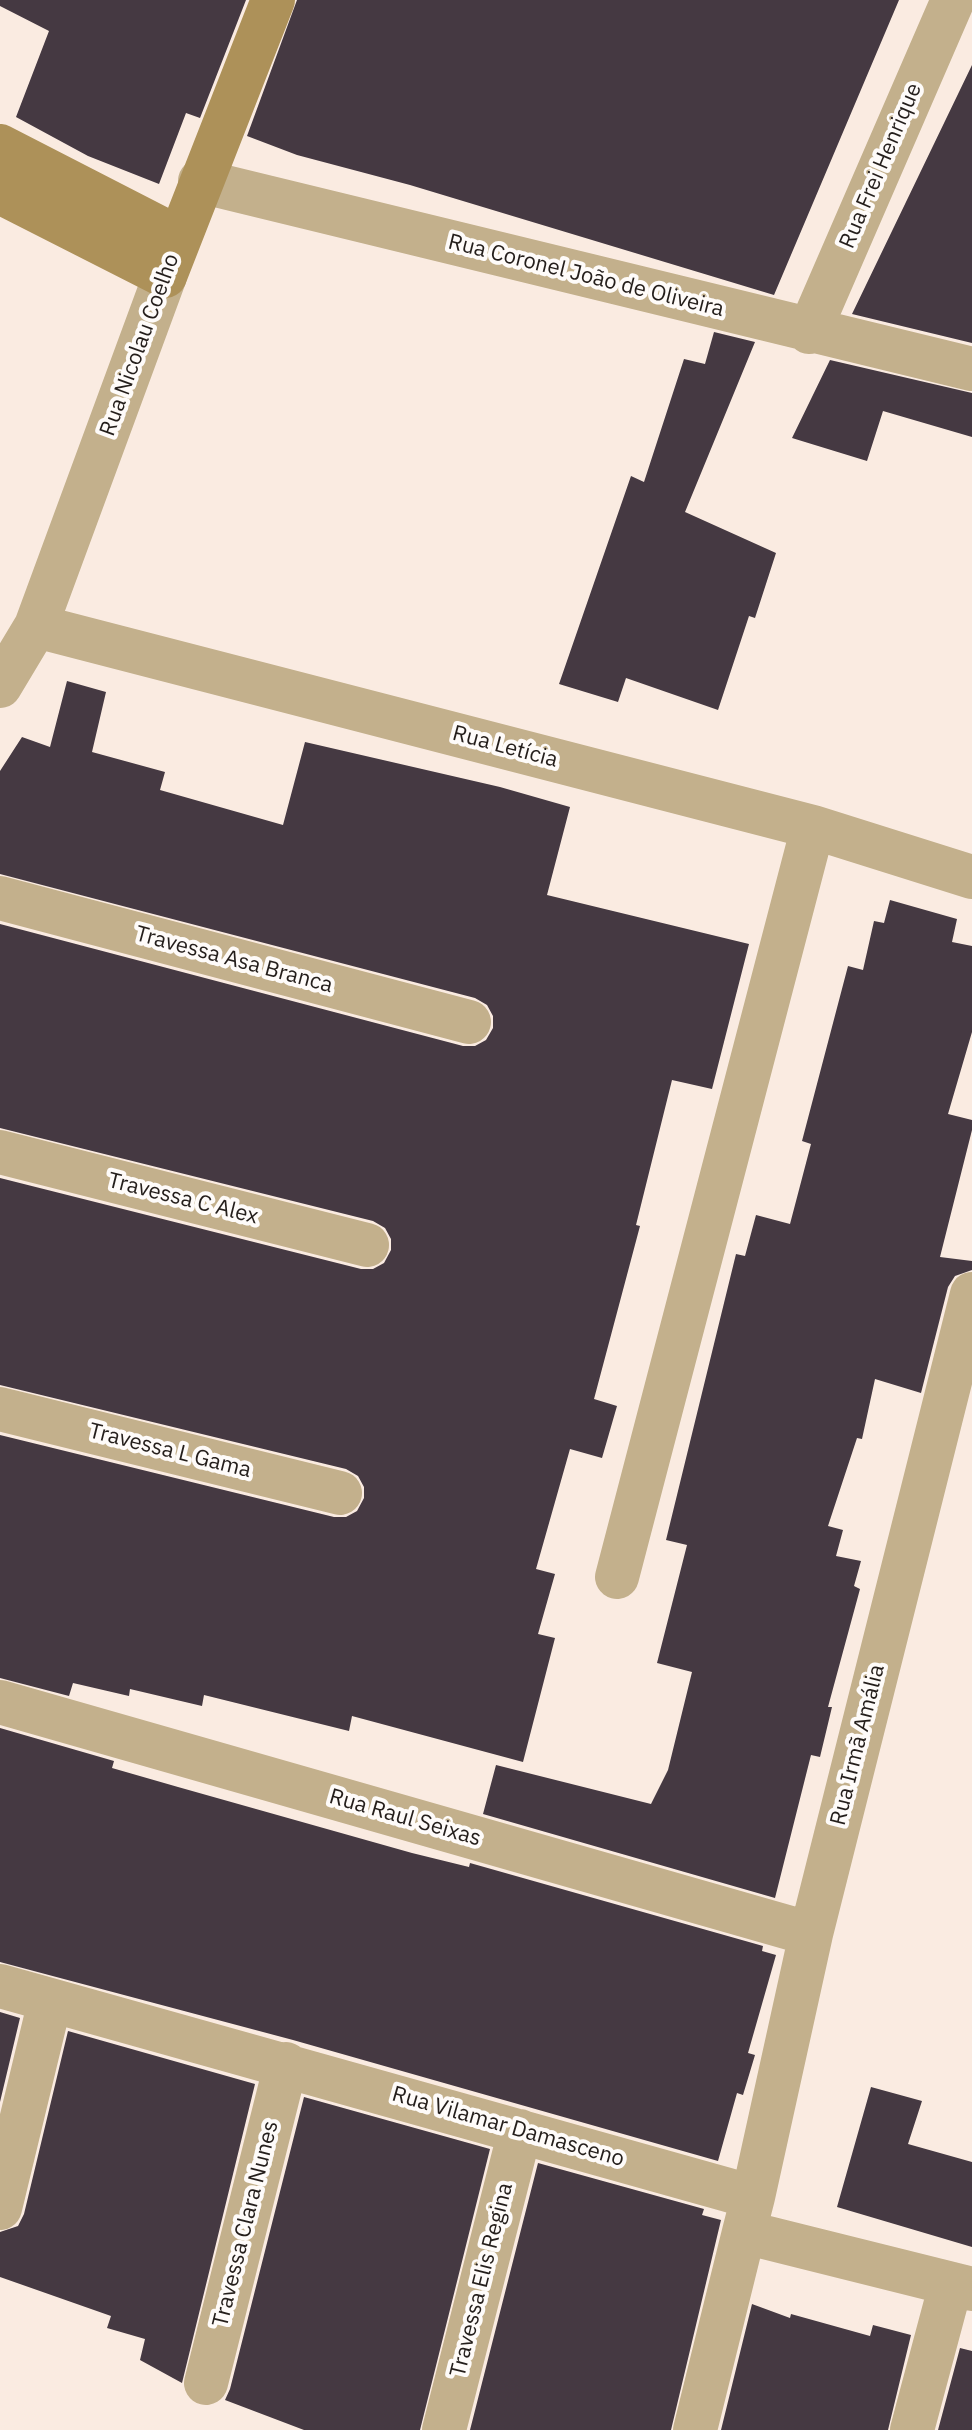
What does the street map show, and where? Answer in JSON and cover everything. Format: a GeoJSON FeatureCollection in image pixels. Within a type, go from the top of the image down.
{"type":"FeatureCollection","features":[{"type":"Feature","properties":{"kind":"street","name":"Rua Nicolau Coelho"},"geometry":{"type":"LineString","coordinates":[[0,686],[36,626],[200,181],[273,0]]}},
{"type":"Feature","properties":{"kind":"street","name":"Rua Frei Henrique"},"geometry":{"type":"LineString","coordinates":[[809,332],[953,0]]}},
{"type":"Feature","properties":{"kind":"street"},"geometry":{"type":"LineString","coordinates":[[0,146],[172,257]]}},
{"type":"Feature","properties":{"kind":"street","name":"Rua Coronel João de Oliveira"},"geometry":{"type":"LineString","coordinates":[[200,181],[809,332],[972,369]]}},
{"type":"Feature","properties":{"kind":"street"},"geometry":{"type":"LineString","coordinates":[[0,192],[172,257]]}},
{"type":"Feature","properties":{"kind":"street","name":"Rua Letícia"},"geometry":{"type":"LineString","coordinates":[[36,626],[813,827],[972,877]]}},
{"type":"Feature","properties":{"kind":"street"},"geometry":{"type":"LineString","coordinates":[[617,1577],[813,827]]}},
{"type":"Feature","properties":{"kind":"street","name":"Travessa Asa Branca"},"geometry":{"type":"LineString","coordinates":[[0,898],[469,1022]]}},
{"type":"Feature","properties":{"kind":"street","name":"Travessa C Alex"},"geometry":{"type":"LineString","coordinates":[[0,1152],[367,1245]]}},
{"type":"Feature","properties":{"kind":"street","name":"Rua Irmã Amália"},"geometry":{"type":"LineString","coordinates":[[695,2430],[749,2214],[811,1934],[972,1294]]}},
{"type":"Feature","properties":{"kind":"street","name":"Travessa L Gama"},"geometry":{"type":"LineString","coordinates":[[0,1409],[340,1493]]}},
{"type":"Feature","properties":{"kind":"street","name":"Rua Raul Seixas"},"geometry":{"type":"LineString","coordinates":[[0,1702],[811,1934]]}},
{"type":"Feature","properties":{"kind":"street","name":"Rua Vilamar Damasceno"},"geometry":{"type":"LineString","coordinates":[[0,1986],[520,2131],[962,2287]]}},
{"type":"Feature","properties":{"kind":"street"},"geometry":{"type":"LineString","coordinates":[[0,2208],[50,2001]]}},
{"type":"Feature","properties":{"kind":"street","name":"Travessa Clara Nunes"},"geometry":{"type":"LineString","coordinates":[[206,2383],[286,2064]]}},
{"type":"Feature","properties":{"kind":"street","name":"Travessa Elis Regina"},"geometry":{"type":"LineString","coordinates":[[444,2430],[520,2131]]}},
{"type":"Feature","properties":{"kind":"street"},"geometry":{"type":"LineString","coordinates":[[912,2430],[962,2287]]}},
{"type":"Feature","properties":{"kind":"building"},"geometry":{"type":"Polygon","coordinates":[[[0,0],[246,0],[200,118],[186,113],[159,184],[88,156],[16,117],[49,31],[0,6],[0,0]]]}},
{"type":"Feature","properties":{"kind":"building"},"geometry":{"type":"Polygon","coordinates":[[[297,0],[899,0],[774,295],[410,185],[297,155],[247,136],[297,0]]]}},
{"type":"Feature","properties":{"kind":"building"},"geometry":{"type":"Polygon","coordinates":[[[972,65],[972,343],[852,314],[972,65]]]}},
{"type":"Feature","properties":{"kind":"building"},"geometry":{"type":"Polygon","coordinates":[[[714,332],[755,342],[685,512],[776,553],[755,618],[749,616],[718,710],[626,678],[618,702],[559,684],[631,476],[644,482],[684,359],[705,364],[714,332]]]}},
{"type":"Feature","properties":{"kind":"building"},"geometry":{"type":"Polygon","coordinates":[[[830,360],[972,393],[972,437],[883,411],[867,461],[792,438],[830,360]]]}},
{"type":"Feature","properties":{"kind":"building"},"geometry":{"type":"Polygon","coordinates":[[[67,681],[106,692],[92,752],[165,772],[160,790],[283,825],[305,742],[500,787],[570,807],[547,895],[749,944],[712,1089],[672,1080],[636,1225],[640,1226],[594,1399],[617,1406],[602,1458],[570,1449],[536,1569],[555,1574],[538,1634],[555,1638],[523,1762],[352,1716],[349,1731],[204,1695],[202,1706],[130,1689],[129,1696],[73,1683],[69,1696],[0,1678],[0,1435],[334,1517],[346,1517],[357,1511],[364,1498],[364,1487],[358,1476],[346,1469],[0,1385],[0,1178],[361,1269],[373,1269],[384,1263],[391,1250],[391,1239],[385,1228],[373,1221],[0,1128],[0,924],[463,1046],[475,1046],[486,1040],[493,1028],[493,1016],[487,1005],[475,998],[0,874],[0,771],[22,737],[50,747],[67,681]]]}},
{"type":"Feature","properties":{"kind":"building"},"geometry":{"type":"Polygon","coordinates":[[[890,900],[957,919],[952,942],[972,946],[972,1032],[948,1114],[972,1120],[972,1130],[940,1257],[972,1261],[972,1270],[955,1276],[948,1287],[921,1393],[875,1379],[862,1439],[857,1438],[828,1526],[843,1530],[836,1556],[861,1561],[854,1586],[860,1589],[828,1707],[832,1707],[820,1757],[811,1755],[775,1898],[483,1814],[496,1765],[651,1804],[668,1770],[692,1672],[657,1663],[687,1545],[666,1540],[736,1254],[745,1256],[756,1215],[790,1224],[811,1144],[802,1141],[848,966],[863,970],[874,921],[884,923],[890,900]]]}},
{"type":"Feature","properties":{"kind":"building"},"geometry":{"type":"Polygon","coordinates":[[[0,1728],[114,1761],[112,1768],[178,1787],[412,1853],[469,1867],[470,1863],[763,1946],[762,1951],[776,1955],[748,2053],[755,2055],[743,2095],[737,2093],[718,2161],[293,2040],[0,1962],[0,1728]]]}},
{"type":"Feature","properties":{"kind":"building"},"geometry":{"type":"Polygon","coordinates":[[[0,2012],[20,2018],[0,2102],[0,2012]]]}},
{"type":"Feature","properties":{"kind":"building"},"geometry":{"type":"Polygon","coordinates":[[[68,2031],[255,2084],[182,2383],[140,2360],[145,2339],[107,2328],[111,2316],[0,2277],[0,2232],[18,2226],[24,2214],[68,2031]]]}},
{"type":"Feature","properties":{"kind":"building"},"geometry":{"type":"Polygon","coordinates":[[[871,2087],[922,2101],[908,2144],[972,2162],[972,2247],[837,2207],[871,2087]]]}},
{"type":"Feature","properties":{"kind":"building"},"geometry":{"type":"Polygon","coordinates":[[[304,2097],[490,2149],[420,2430],[304,2430],[225,2400],[304,2097]]]}},
{"type":"Feature","properties":{"kind":"building"},"geometry":{"type":"Polygon","coordinates":[[[538,2163],[704,2209],[702,2215],[721,2220],[671,2430],[470,2430],[538,2163]]]}},
{"type":"Feature","properties":{"kind":"building"},"geometry":{"type":"Polygon","coordinates":[[[752,2304],[790,2318],[791,2314],[870,2336],[873,2325],[911,2335],[888,2430],[721,2430],[752,2304]]]}},
{"type":"Feature","properties":{"kind":"building"},"geometry":{"type":"Polygon","coordinates":[[[960,2348],[972,2351],[972,2430],[938,2430],[960,2348]]]}}]}
